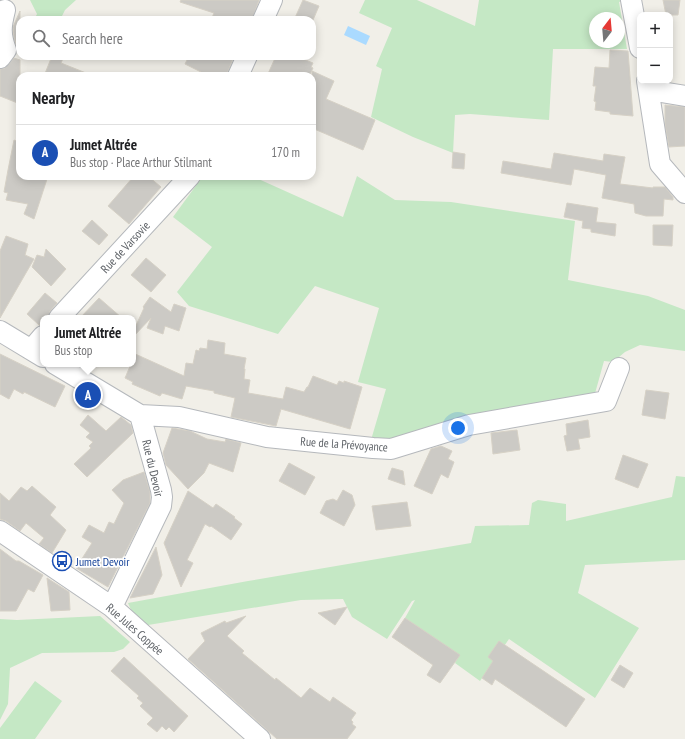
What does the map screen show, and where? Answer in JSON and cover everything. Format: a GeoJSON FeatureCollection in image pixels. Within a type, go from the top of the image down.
{"type":"FeatureCollection","features":[{"type":"Feature","properties":{"kind":"street"},"geometry":{"type":"LineString","coordinates":[[265,16],[272,0]]}},
{"type":"Feature","properties":{"kind":"street"},"geometry":{"type":"LineString","coordinates":[[631,0],[637,32]]}},
{"type":"Feature","properties":{"kind":"street"},"geometry":{"type":"LineString","coordinates":[[0,58],[6,50],[2,40],[1,26],[5,10]]}},
{"type":"Feature","properties":{"kind":"street"},"geometry":{"type":"LineString","coordinates":[[240,72],[245,60]]}},
{"type":"Feature","properties":{"kind":"street"},"geometry":{"type":"LineString","coordinates":[[685,96],[648,86],[660,164],[685,193]]}},
{"type":"Feature","properties":{"kind":"street","name":"Rue de Varsovie"},"geometry":{"type":"LineString","coordinates":[[62,315],[186,180]]}},
{"type":"Feature","properties":{"kind":"street"},"geometry":{"type":"LineString","coordinates":[[0,331],[39,348]]}},
{"type":"Feature","properties":{"kind":"street"},"geometry":{"type":"LineString","coordinates":[[60,367],[140,415]]}},
{"type":"Feature","properties":{"kind":"street","name":"Rue de la Prévoyance"},"geometry":{"type":"LineString","coordinates":[[140,415],[179,418],[268,437],[391,449],[469,425],[606,401],[619,368]]}},
{"type":"Feature","properties":{"kind":"street","name":"Rue du Devoir"},"geometry":{"type":"LineString","coordinates":[[112,607],[161,506],[162,501],[140,415]]}},
{"type":"Feature","properties":{"kind":"street","name":"Rue Jules Coppée"},"geometry":{"type":"LineString","coordinates":[[0,531],[112,607],[260,739]]}},
{"type":"Feature","properties":{"kind":"green space"},"geometry":{"type":"Polygon","coordinates":[[[30,0],[76,0],[65,10],[62,16],[36,16],[37,14],[30,0]]]}},
{"type":"Feature","properties":{"kind":"green space"},"geometry":{"type":"Polygon","coordinates":[[[365,0],[417,0],[475,26],[479,0],[626,0],[619,2],[621,12],[589,12],[589,48],[625,48],[625,37],[627,49],[553,49],[549,120],[470,114],[455,115],[453,153],[413,137],[371,117],[382,69],[376,66],[392,28],[359,13],[365,0]]]}},
{"type":"Feature","properties":{"kind":"green space"},"geometry":{"type":"Polygon","coordinates":[[[357,176],[395,200],[451,202],[575,221],[568,280],[648,296],[685,310],[685,351],[640,345],[625,352],[613,362],[604,361],[594,397],[396,441],[371,440],[386,389],[358,382],[379,308],[315,286],[278,334],[189,306],[177,292],[212,247],[173,217],[200,180],[261,180],[343,217],[357,176]]]}},
{"type":"Feature","properties":{"kind":"green space"},"geometry":{"type":"Polygon","coordinates":[[[676,476],[685,477],[685,560],[585,565],[578,593],[639,628],[595,698],[509,639],[480,681],[455,663],[459,655],[405,618],[415,600],[412,601],[387,639],[352,617],[343,599],[301,600],[142,626],[139,628],[128,603],[471,543],[475,526],[529,525],[532,503],[538,500],[566,504],[566,521],[672,497],[676,476]]]}},
{"type":"Feature","properties":{"kind":"green space"},"geometry":{"type":"Polygon","coordinates":[[[100,616],[130,642],[123,649],[114,652],[42,653],[10,668],[8,704],[0,720],[0,619],[17,620],[100,616]]]}},
{"type":"Feature","properties":{"kind":"green space"},"geometry":{"type":"Polygon","coordinates":[[[35,681],[62,701],[35,739],[0,739],[0,728],[35,681]]]}},
{"type":"Feature","properties":{"kind":"water"},"geometry":{"type":"Polygon","coordinates":[[[348,26],[370,36],[366,45],[344,35],[348,26]]]}},
{"type":"Feature","properties":{"kind":"building"},"geometry":{"type":"Polygon","coordinates":[[[181,0],[259,0],[253,16],[213,16],[214,13],[180,2],[181,0]]]}},
{"type":"Feature","properties":{"kind":"building"},"geometry":{"type":"Polygon","coordinates":[[[303,0],[319,6],[315,16],[296,16],[303,0]]]}},
{"type":"Feature","properties":{"kind":"building"},"geometry":{"type":"Polygon","coordinates":[[[663,0],[680,0],[678,15],[673,15],[673,12],[665,12],[663,0]]]}},
{"type":"Feature","properties":{"kind":"building"},"geometry":{"type":"Polygon","coordinates":[[[16,20],[16,44],[14,37],[13,27],[16,20]]]}},
{"type":"Feature","properties":{"kind":"building"},"geometry":{"type":"Polygon","coordinates":[[[610,50],[628,51],[633,116],[610,114],[610,112],[595,110],[596,102],[594,101],[596,86],[593,86],[595,67],[609,68],[610,50]]]}},
{"type":"Feature","properties":{"kind":"building"},"geometry":{"type":"Polygon","coordinates":[[[14,58],[16,60],[20,60],[20,72],[16,72],[16,102],[0,96],[0,69],[5,68],[14,58]]]}},
{"type":"Feature","properties":{"kind":"building"},"geometry":{"type":"Polygon","coordinates":[[[50,60],[62,60],[61,63],[84,72],[46,72],[50,60]]]}},
{"type":"Feature","properties":{"kind":"building"},"geometry":{"type":"Polygon","coordinates":[[[187,60],[232,60],[228,72],[201,72],[185,64],[187,60]]]}},
{"type":"Feature","properties":{"kind":"building"},"geometry":{"type":"Polygon","coordinates":[[[274,60],[306,60],[313,63],[311,72],[269,72],[274,60]]]}},
{"type":"Feature","properties":{"kind":"building"},"geometry":{"type":"Polygon","coordinates":[[[316,73],[334,81],[326,99],[375,120],[363,150],[316,130],[316,73]]]}},
{"type":"Feature","properties":{"kind":"building"},"geometry":{"type":"Polygon","coordinates":[[[665,105],[685,107],[685,146],[669,147],[665,124],[665,105]]]}},
{"type":"Feature","properties":{"kind":"building"},"geometry":{"type":"Polygon","coordinates":[[[14,140],[16,141],[16,180],[47,180],[34,219],[24,214],[28,204],[6,200],[8,193],[4,192],[14,140]]]}},
{"type":"Feature","properties":{"kind":"building"},"geometry":{"type":"Polygon","coordinates":[[[453,152],[465,154],[464,169],[452,168],[453,152]]]}},
{"type":"Feature","properties":{"kind":"building"},"geometry":{"type":"Polygon","coordinates":[[[554,153],[603,161],[604,154],[625,157],[620,184],[653,188],[665,187],[673,197],[673,200],[664,199],[663,216],[646,216],[635,213],[634,204],[602,198],[606,175],[574,169],[571,185],[501,173],[503,161],[551,169],[554,153]]]}},
{"type":"Feature","properties":{"kind":"building"},"geometry":{"type":"Polygon","coordinates":[[[131,180],[153,180],[161,187],[129,224],[108,206],[131,180]]]}},
{"type":"Feature","properties":{"kind":"building"},"geometry":{"type":"Polygon","coordinates":[[[567,203],[598,208],[596,222],[616,224],[615,236],[591,232],[591,229],[582,228],[583,221],[564,217],[567,203]]]}},
{"type":"Feature","properties":{"kind":"building"},"geometry":{"type":"Polygon","coordinates":[[[92,220],[108,235],[99,245],[82,231],[92,220]]]}},
{"type":"Feature","properties":{"kind":"building"},"geometry":{"type":"Polygon","coordinates":[[[653,225],[673,225],[672,246],[653,245],[653,225]]]}},
{"type":"Feature","properties":{"kind":"building"},"geometry":{"type":"Polygon","coordinates":[[[6,236],[28,244],[25,255],[34,259],[0,318],[0,251],[6,236]]]}},
{"type":"Feature","properties":{"kind":"building"},"geometry":{"type":"Polygon","coordinates":[[[46,249],[66,269],[51,286],[32,267],[37,255],[44,257],[46,249]]]}},
{"type":"Feature","properties":{"kind":"building"},"geometry":{"type":"Polygon","coordinates":[[[146,258],[166,275],[151,292],[131,275],[146,258]]]}},
{"type":"Feature","properties":{"kind":"building"},"geometry":{"type":"Polygon","coordinates":[[[45,293],[57,303],[50,311],[49,315],[40,315],[39,325],[27,314],[45,293]]]}},
{"type":"Feature","properties":{"kind":"building"},"geometry":{"type":"Polygon","coordinates":[[[150,297],[171,312],[174,304],[186,308],[179,331],[165,326],[163,334],[147,328],[151,318],[136,334],[136,325],[144,308],[143,307],[150,297]]]}},
{"type":"Feature","properties":{"kind":"building"},"geometry":{"type":"Polygon","coordinates":[[[99,298],[119,315],[83,315],[99,298]]]}},
{"type":"Feature","properties":{"kind":"building"},"geometry":{"type":"Polygon","coordinates":[[[208,340],[225,343],[224,354],[246,358],[244,379],[250,380],[248,393],[283,399],[286,387],[304,392],[313,376],[337,385],[339,381],[344,383],[344,381],[362,387],[350,429],[281,409],[276,426],[231,417],[235,398],[214,393],[214,391],[186,386],[182,399],[162,393],[160,396],[132,384],[133,382],[125,378],[130,367],[136,367],[136,354],[184,376],[186,363],[193,364],[196,350],[199,351],[200,348],[207,349],[208,340]]]}},
{"type":"Feature","properties":{"kind":"building"},"geometry":{"type":"Polygon","coordinates":[[[0,354],[65,386],[55,407],[24,392],[23,394],[14,389],[9,399],[0,394],[0,354]]]}},
{"type":"Feature","properties":{"kind":"building"},"geometry":{"type":"Polygon","coordinates":[[[646,390],[669,393],[665,419],[642,415],[646,390]]]}},
{"type":"Feature","properties":{"kind":"building"},"geometry":{"type":"Polygon","coordinates":[[[88,415],[106,431],[121,417],[131,425],[133,433],[87,477],[74,464],[91,448],[89,446],[93,442],[86,437],[90,433],[80,425],[88,415]]]}},
{"type":"Feature","properties":{"kind":"building"},"geometry":{"type":"Polygon","coordinates":[[[588,420],[590,437],[578,439],[580,449],[567,451],[564,436],[567,435],[566,424],[588,420]]]}},
{"type":"Feature","properties":{"kind":"building"},"geometry":{"type":"Polygon","coordinates":[[[172,428],[190,431],[207,439],[225,442],[226,439],[241,443],[233,472],[209,463],[204,473],[188,489],[166,465],[163,453],[172,428]]]}},
{"type":"Feature","properties":{"kind":"building"},"geometry":{"type":"Polygon","coordinates":[[[517,430],[520,450],[493,454],[491,433],[517,430]]]}},
{"type":"Feature","properties":{"kind":"building"},"geometry":{"type":"Polygon","coordinates":[[[441,446],[452,451],[448,459],[454,462],[448,478],[441,474],[432,494],[414,486],[431,449],[441,446]]]}},
{"type":"Feature","properties":{"kind":"building"},"geometry":{"type":"Polygon","coordinates":[[[623,455],[648,464],[638,488],[615,479],[623,455]]]}},
{"type":"Feature","properties":{"kind":"building"},"geometry":{"type":"Polygon","coordinates":[[[289,463],[315,477],[305,495],[279,481],[289,463]]]}},
{"type":"Feature","properties":{"kind":"building"},"geometry":{"type":"Polygon","coordinates":[[[392,468],[403,471],[405,485],[388,479],[392,468]]]}},
{"type":"Feature","properties":{"kind":"building"},"geometry":{"type":"Polygon","coordinates":[[[144,472],[150,492],[150,503],[108,587],[76,568],[92,543],[82,537],[89,525],[104,533],[109,522],[114,524],[124,503],[112,490],[123,480],[144,472]]]}},
{"type":"Feature","properties":{"kind":"building"},"geometry":{"type":"Polygon","coordinates":[[[32,486],[56,507],[50,515],[66,530],[52,553],[39,544],[44,538],[26,523],[20,531],[6,521],[0,519],[0,493],[9,501],[21,487],[27,491],[32,486]]]}},
{"type":"Feature","properties":{"kind":"building"},"geometry":{"type":"Polygon","coordinates":[[[343,490],[352,495],[355,505],[344,526],[320,513],[326,501],[333,499],[337,501],[343,490]]]}},
{"type":"Feature","properties":{"kind":"building"},"geometry":{"type":"Polygon","coordinates":[[[188,491],[213,508],[216,504],[235,517],[234,518],[242,524],[231,540],[211,526],[210,527],[205,524],[187,560],[193,563],[181,587],[164,543],[188,491]]]}},
{"type":"Feature","properties":{"kind":"building"},"geometry":{"type":"Polygon","coordinates":[[[407,502],[411,526],[376,530],[372,506],[407,502]]]}},
{"type":"Feature","properties":{"kind":"building"},"geometry":{"type":"Polygon","coordinates":[[[156,547],[162,575],[153,594],[130,598],[156,547]]]}},
{"type":"Feature","properties":{"kind":"building"},"geometry":{"type":"Polygon","coordinates":[[[0,549],[16,561],[19,561],[43,575],[34,592],[28,589],[16,611],[0,611],[0,549]]]}},
{"type":"Feature","properties":{"kind":"building"},"geometry":{"type":"Polygon","coordinates":[[[47,578],[69,592],[70,610],[51,611],[47,578]]]}},
{"type":"Feature","properties":{"kind":"building"},"geometry":{"type":"Polygon","coordinates":[[[347,607],[335,625],[318,613],[347,607]]]}},
{"type":"Feature","properties":{"kind":"building"},"geometry":{"type":"Polygon","coordinates":[[[246,616],[227,636],[244,651],[242,653],[275,680],[276,678],[301,698],[310,688],[330,702],[333,697],[356,713],[351,720],[353,722],[352,724],[356,727],[347,739],[277,739],[188,659],[205,641],[201,633],[225,621],[226,623],[246,616]]]}},
{"type":"Feature","properties":{"kind":"building"},"geometry":{"type":"Polygon","coordinates":[[[405,618],[460,655],[440,683],[427,675],[433,665],[392,637],[405,618]]]}},
{"type":"Feature","properties":{"kind":"building"},"geometry":{"type":"Polygon","coordinates":[[[499,641],[585,699],[566,727],[495,679],[492,685],[482,678],[493,661],[488,657],[499,641]]]}},
{"type":"Feature","properties":{"kind":"building"},"geometry":{"type":"Polygon","coordinates":[[[124,657],[188,716],[174,732],[169,727],[166,730],[162,726],[157,732],[147,724],[153,718],[140,706],[143,703],[137,698],[139,696],[111,671],[124,657]]]}},
{"type":"Feature","properties":{"kind":"building"},"geometry":{"type":"Polygon","coordinates":[[[620,665],[633,673],[624,688],[611,680],[620,665]]]}},
{"type":"Feature","properties":{"kind":"place","name":"Jumet Altrée"},"geometry":{"type":"Point","coordinates":[88,395]}},
{"type":"Feature","properties":{"kind":"place","name":"Jumet Devoir"},"geometry":{"type":"Point","coordinates":[62,561]}}]}
